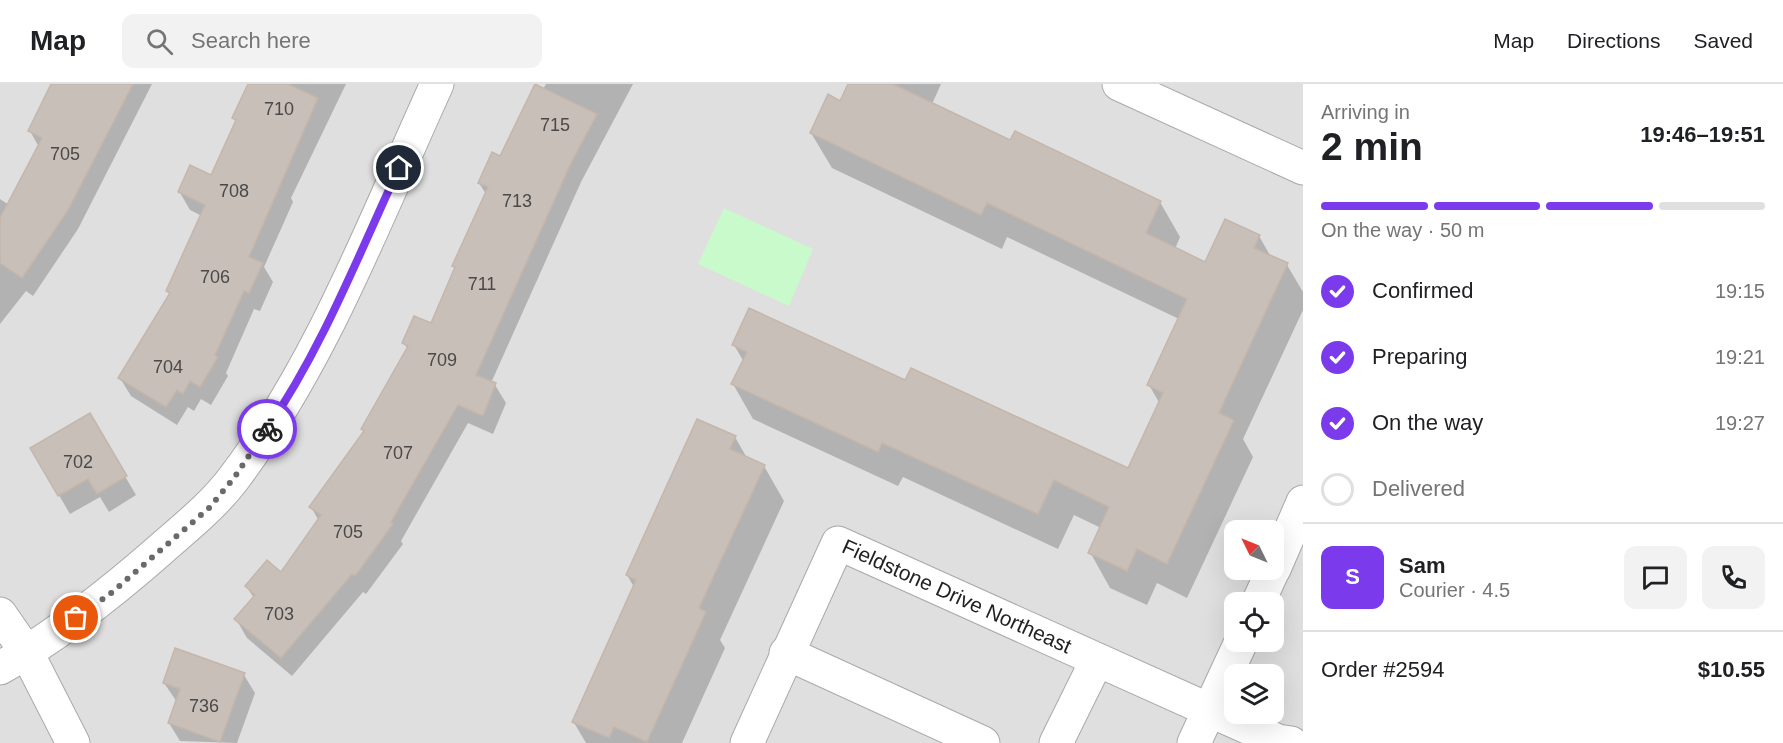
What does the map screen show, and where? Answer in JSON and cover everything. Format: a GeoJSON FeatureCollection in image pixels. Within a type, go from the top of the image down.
{"type":"FeatureCollection","features":[{"type":"Feature","properties":{"kind":"street"},"geometry":{"type":"LineString","coordinates":[[13,661],[110,594],[209,508],[234,478],[282,408],[331,315],[437,84]]}},
{"type":"Feature","properties":{"kind":"street"},"geometry":{"type":"LineString","coordinates":[[1119,84],[1303,168]]}},
{"type":"Feature","properties":{"kind":"street"},"geometry":{"type":"LineString","coordinates":[[1284,544],[1303,502]]}},
{"type":"Feature","properties":{"kind":"street","name":"Fieldstone Drive Northeast"},"geometry":{"type":"LineString","coordinates":[[747,743],[838,543],[1278,741],[1291,743]]}},
{"type":"Feature","properties":{"kind":"street"},"geometry":{"type":"LineString","coordinates":[[0,614],[13,661],[73,743]]}},
{"type":"Feature","properties":{"kind":"street"},"geometry":{"type":"LineString","coordinates":[[1194,743],[1237,652]]}},
{"type":"Feature","properties":{"kind":"street"},"geometry":{"type":"LineString","coordinates":[[786,653],[983,743]]}},
{"type":"Feature","properties":{"kind":"street"},"geometry":{"type":"LineString","coordinates":[[1056,743],[1097,660]]}},
{"type":"Feature","properties":{"kind":"shaded area"},"geometry":{"type":"Polygon","coordinates":[[[0,84],[1303,84],[1303,743],[0,743],[0,84]]]}},
{"type":"Feature","properties":{"kind":"green space"},"geometry":{"type":"Polygon","coordinates":[[[724,208],[813,249],[789,306],[698,264],[724,208]]]}},
{"type":"Feature","properties":{"kind":"building"},"geometry":{"type":"Polygon","coordinates":[[[51,84],[133,84],[68,210],[22,278],[0,263],[0,218],[42,138],[28,131],[51,84]]]}},
{"type":"Feature","properties":{"kind":"building"},"geometry":{"type":"Polygon","coordinates":[[[248,84],[288,84],[318,98],[249,257],[263,263],[249,293],[244,291],[215,355],[218,357],[200,387],[190,381],[183,394],[177,390],[166,407],[118,378],[170,293],[166,291],[205,205],[178,192],[190,165],[211,175],[236,120],[232,118],[248,84]]]}},
{"type":"Feature","properties":{"kind":"building"},"geometry":{"type":"Polygon","coordinates":[[[535,84],[597,114],[571,163],[476,375],[496,383],[483,416],[458,405],[391,522],[393,524],[355,576],[352,574],[281,658],[234,619],[255,595],[245,586],[267,560],[281,572],[321,515],[309,507],[364,431],[361,429],[408,346],[402,343],[414,316],[431,323],[455,267],[452,266],[488,187],[478,183],[492,152],[500,156],[535,84]]]}},
{"type":"Feature","properties":{"kind":"building"},"geometry":{"type":"Polygon","coordinates":[[[848,84],[893,84],[1010,140],[1015,131],[1161,201],[1146,233],[1205,262],[1225,219],[1260,235],[1254,248],[1288,263],[1219,413],[1234,420],[1167,564],[1137,549],[1127,571],[1088,553],[1109,507],[1054,480],[1038,514],[882,443],[878,452],[731,384],[747,352],[732,345],[749,308],[905,380],[911,368],[1128,468],[1163,393],[1147,385],[1187,299],[987,203],[981,215],[810,133],[828,94],[840,101],[848,84]]]}},
{"type":"Feature","properties":{"kind":"building"},"geometry":{"type":"Polygon","coordinates":[[[90,413],[127,476],[97,494],[88,479],[58,496],[30,448],[90,413]]]}},
{"type":"Feature","properties":{"kind":"building"},"geometry":{"type":"Polygon","coordinates":[[[697,419],[736,436],[730,449],[765,465],[699,608],[706,612],[647,742],[614,727],[609,738],[572,722],[636,580],[626,575],[697,419]]]}},
{"type":"Feature","properties":{"kind":"building"},"geometry":{"type":"Polygon","coordinates":[[[175,648],[245,673],[220,742],[168,723],[180,689],[163,683],[175,648]]]}},
{"type":"Feature","properties":{"kind":"way so far"},"geometry":{"type":"LineString","coordinates":[[76,618],[110,594],[209,508],[234,478],[267,429]]}},
{"type":"Feature","properties":{"kind":"route"},"geometry":{"type":"LineString","coordinates":[[267,429],[282,408],[331,315],[399,168]]}}]}
